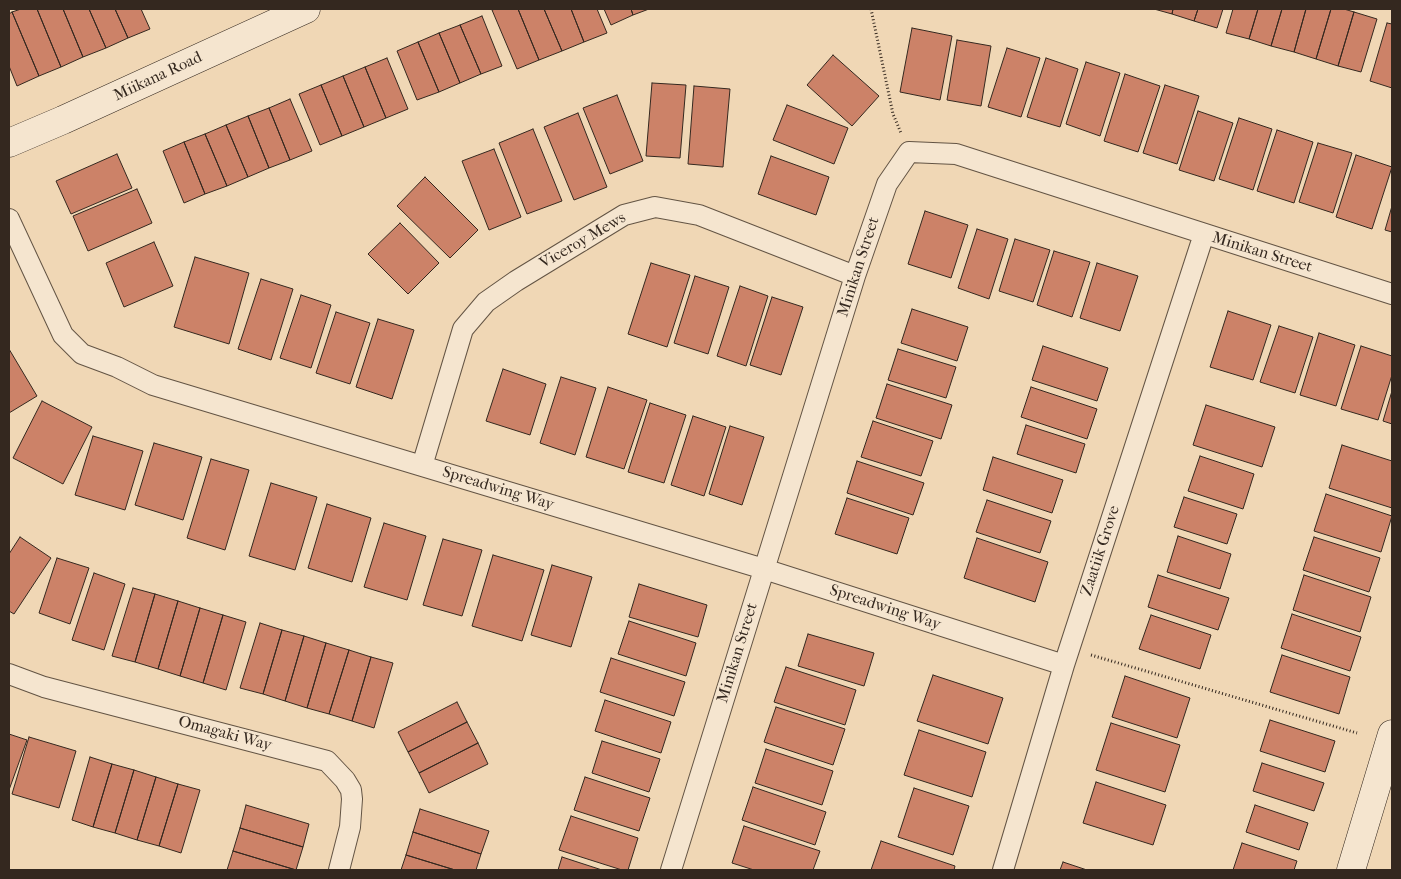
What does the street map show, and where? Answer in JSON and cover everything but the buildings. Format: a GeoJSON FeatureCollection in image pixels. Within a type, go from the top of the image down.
{"type":"FeatureCollection","features":[{"type":"Feature","properties":{"kind":"street","name":"Miikana Road"},"geometry":{"type":"LineString","coordinates":[[9,143],[306,9]]}},
{"type":"Feature","properties":{"kind":"street","name":"Minikan Street"},"geometry":{"type":"LineString","coordinates":[[671,870],[855,276],[887,184],[909,152],[956,154],[1392,294]]}},
{"type":"Feature","properties":{"kind":"street","name":"Viceroy Mews"},"geometry":{"type":"LineString","coordinates":[[422,466],[463,329],[486,302],[516,280],[624,216],[655,207],[699,215],[855,276]]}},
{"type":"Feature","properties":{"kind":"street","name":"Spreadwing Way"},"geometry":{"type":"LineString","coordinates":[[9,219],[63,335],[82,354],[117,366],[152,385],[764,569],[1066,657]]}},
{"type":"Feature","properties":{"kind":"street","name":"Zaatiik Grove"},"geometry":{"type":"LineString","coordinates":[[1003,870],[1066,657],[1204,234]]}},
{"type":"Feature","properties":{"kind":"street","name":"Omagaki Way"},"geometry":{"type":"LineString","coordinates":[[9,674],[44,687],[326,761],[345,780],[351,790],[353,808],[339,870]]}},
{"type":"Feature","properties":{"kind":"street"},"geometry":{"type":"LineString","coordinates":[[1351,870],[1388,768],[1392,734]]}},
{"type":"Feature","properties":{"kind":"path"},"geometry":{"type":"LineString","coordinates":[[871,9],[893,114],[909,152]]}},
{"type":"Feature","properties":{"kind":"path"},"geometry":{"type":"LineString","coordinates":[[1066,657],[1357,732]]}}]}
